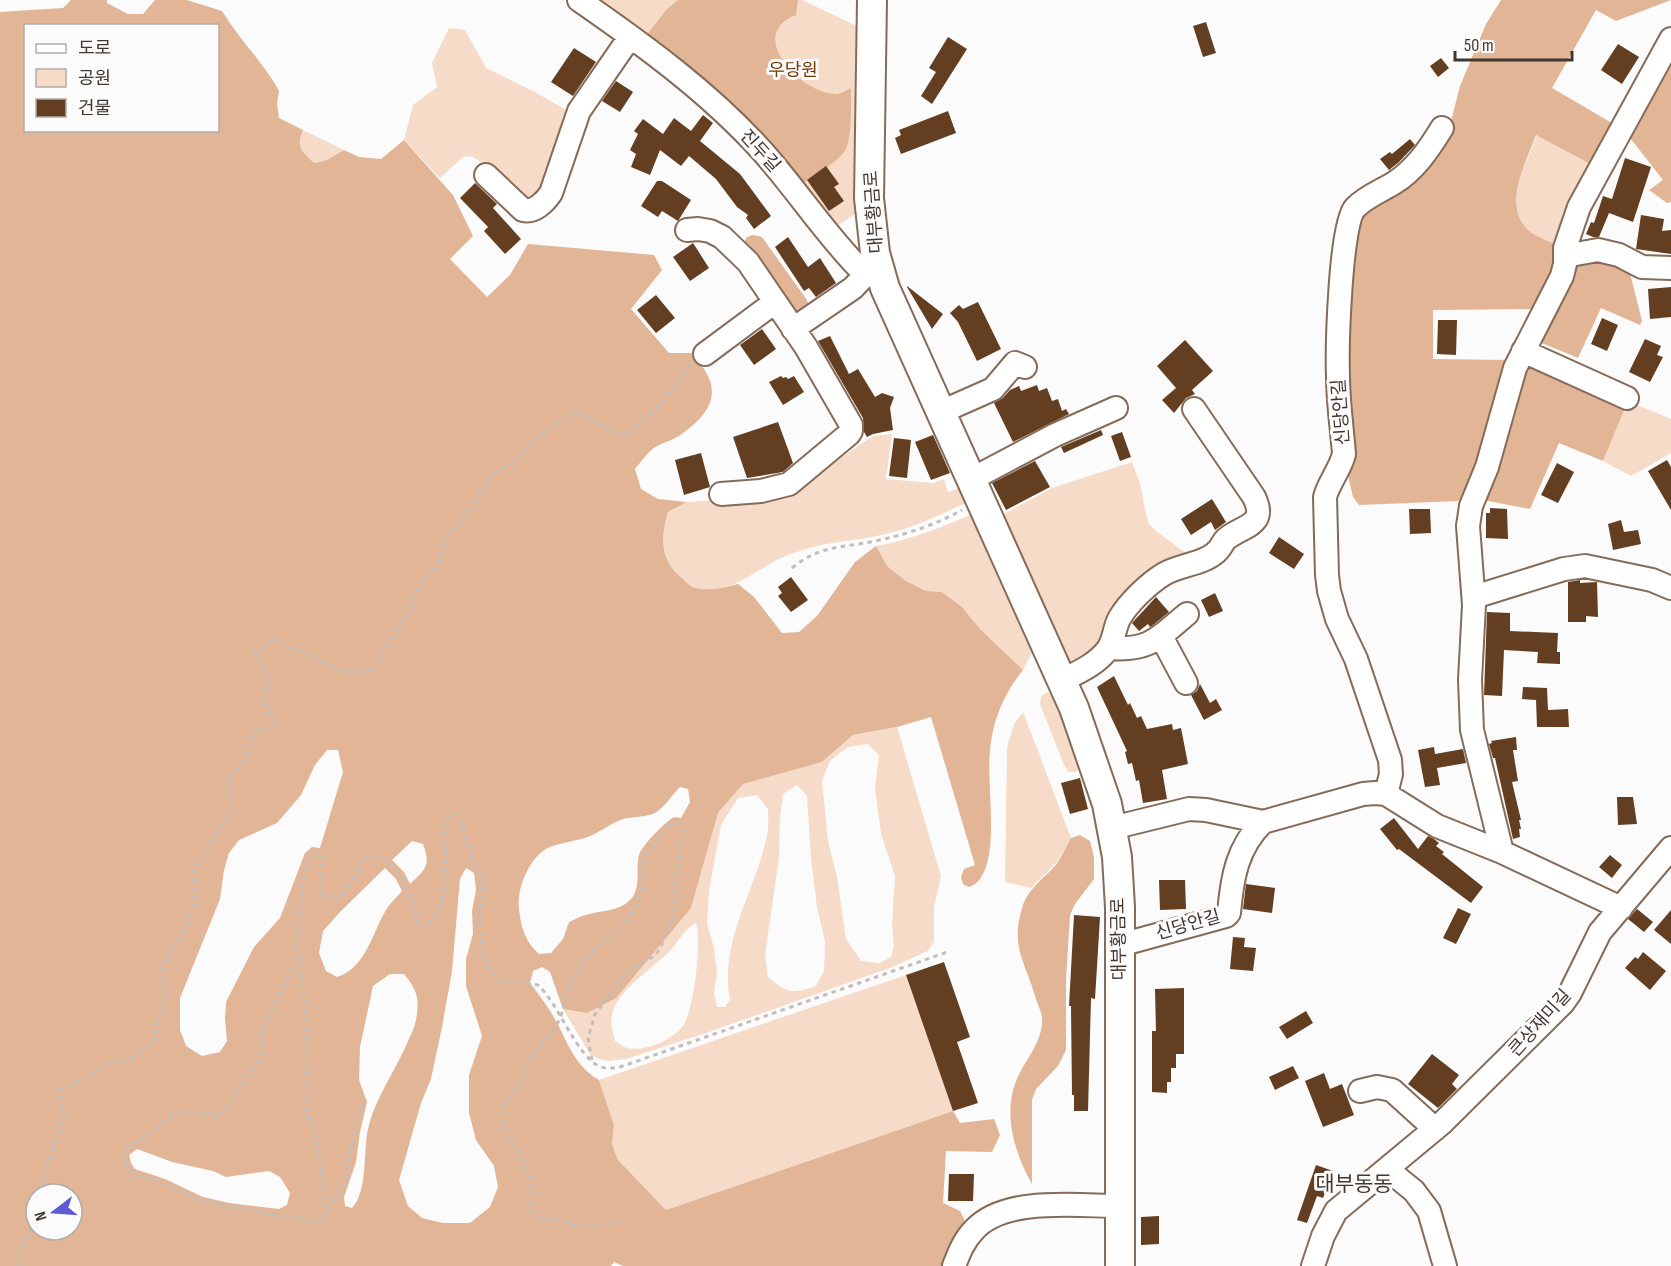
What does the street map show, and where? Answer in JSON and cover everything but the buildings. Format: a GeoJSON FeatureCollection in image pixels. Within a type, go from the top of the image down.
{"type":"FeatureCollection","features":[{"type":"Feature","properties":{"kind":"main road","name":"대부황금로"},"geometry":{"type":"LineString","coordinates":[[872,0],[869,198],[875,272],[977,489],[1063,680],[1098,774],[1112,828],[1119,881],[1120,1266]]}},
{"type":"Feature","properties":{"kind":"street","name":"진두길"},"geometry":{"type":"LineString","coordinates":[[579,0],[630,36],[698,90],[737,125],[857,266],[875,272]]}},
{"type":"Feature","properties":{"kind":"street"},"geometry":{"type":"LineString","coordinates":[[486,175],[527,212],[534,210],[548,199],[579,111],[630,36]]}},
{"type":"Feature","properties":{"kind":"street"},"geometry":{"type":"LineString","coordinates":[[1502,852],[1472,730],[1470,689],[1474,597],[1468,526],[1471,506],[1487,467],[1506,396],[1525,347],[1562,276],[1571,228],[1579,207],[1671,39]]}},
{"type":"Feature","properties":{"kind":"street","name":"신당안길"},"geometry":{"type":"LineString","coordinates":[[1386,794],[1391,774],[1390,760],[1356,659],[1337,619],[1327,575],[1325,497],[1327,488],[1341,466],[1344,454],[1338,376],[1341,276],[1348,224],[1355,208],[1396,182],[1412,168],[1428,150],[1442,128]]}},
{"type":"Feature","properties":{"kind":"street"},"geometry":{"type":"LineString","coordinates":[[687,230],[710,231],[736,248],[793,329],[849,418],[851,431],[789,484],[761,491],[721,494]]}},
{"type":"Feature","properties":{"kind":"street"},"geometry":{"type":"LineString","coordinates":[[1565,255],[1598,250],[1618,255],[1642,267],[1671,268]]}},
{"type":"Feature","properties":{"kind":"street","name":"대부황금로"},"geometry":{"type":"LineString","coordinates":[[793,329],[875,272]]}},
{"type":"Feature","properties":{"kind":"street"},"geometry":{"type":"LineString","coordinates":[[705,354],[775,302]]}},
{"type":"Feature","properties":{"kind":"street"},"geometry":{"type":"LineString","coordinates":[[1525,347],[1591,373]]}},
{"type":"Feature","properties":{"kind":"street"},"geometry":{"type":"LineString","coordinates":[[1525,347],[1627,398]]}},
{"type":"Feature","properties":{"kind":"street"},"geometry":{"type":"LineString","coordinates":[[941,412],[993,389],[1015,363],[1025,367]]}},
{"type":"Feature","properties":{"kind":"street"},"geometry":{"type":"LineString","coordinates":[[977,489],[1055,435],[1116,408]]}},
{"type":"Feature","properties":{"kind":"street"},"geometry":{"type":"LineString","coordinates":[[1063,680],[1100,659],[1110,648],[1118,622],[1125,610],[1150,586],[1171,571],[1215,553],[1226,539],[1246,528],[1258,514],[1254,496],[1194,409]]}},
{"type":"Feature","properties":{"kind":"street"},"geometry":{"type":"LineString","coordinates":[[1474,597],[1585,566],[1643,578],[1671,588]]}},
{"type":"Feature","properties":{"kind":"street"},"geometry":{"type":"LineString","coordinates":[[1110,648],[1138,648],[1151,644],[1187,614]]}},
{"type":"Feature","properties":{"kind":"street"},"geometry":{"type":"LineString","coordinates":[[1161,636],[1186,683]]}},
{"type":"Feature","properties":{"kind":"street"},"geometry":{"type":"LineString","coordinates":[[1112,828],[1189,809],[1206,810],[1263,822],[1375,792],[1386,794],[1437,826],[1502,852],[1621,908]]}},
{"type":"Feature","properties":{"kind":"street","name":"신당안길"},"geometry":{"type":"LineString","coordinates":[[1120,945],[1226,916],[1229,913],[1235,867],[1248,840],[1263,822]]}},
{"type":"Feature","properties":{"kind":"street","name":"큰상재미길"},"geometry":{"type":"LineString","coordinates":[[1313,1266],[1323,1236],[1336,1211],[1435,1129],[1563,1003],[1596,938],[1668,858]]}},
{"type":"Feature","properties":{"kind":"street"},"geometry":{"type":"LineString","coordinates":[[1360,1091],[1377,1087],[1392,1090],[1435,1129]]}},
{"type":"Feature","properties":{"kind":"street"},"geometry":{"type":"LineString","coordinates":[[1387,1169],[1414,1191],[1429,1210],[1445,1266]]}},
{"type":"Feature","properties":{"kind":"street"},"geometry":{"type":"LineString","coordinates":[[954,1266],[964,1242],[973,1230],[981,1222],[1001,1213],[1039,1205],[1120,1206]]}},
{"type":"Feature","properties":{"kind":"path"},"geometry":{"type":"LineString","coordinates":[[42,1182],[64,1116],[59,1090],[86,1078],[107,1063],[130,1059],[153,1042],[166,993],[161,970],[187,925],[196,896],[192,872],[206,853],[231,807],[228,779],[246,760],[252,733],[278,725],[264,702],[267,677],[255,653],[274,639],[342,672],[373,671],[412,607],[420,583],[438,566],[445,540],[476,500],[492,474],[513,463],[532,442],[556,424],[577,413],[624,435],[645,421],[678,385],[692,362],[705,354]]}},
{"type":"Feature","properties":{"kind":"path"},"geometry":{"type":"LineString","coordinates":[[792,568],[818,552],[905,534],[947,518],[977,489]]}},
{"type":"Feature","properties":{"kind":"path"},"geometry":{"type":"LineString","coordinates":[[327,1211],[319,1152],[304,1096],[309,1061],[305,1000],[299,961],[300,902],[309,856],[315,852],[321,858],[321,894],[325,899],[331,899],[347,889],[361,859],[367,856],[377,856],[400,875],[414,905],[417,921],[420,926],[425,927],[431,921],[444,892],[446,821],[452,814],[459,815],[471,855],[482,877],[479,922],[484,958],[490,972],[501,980],[512,983],[538,985],[546,992],[584,1053],[592,1062],[608,1068],[618,1068],[950,951]]}},
{"type":"Feature","properties":{"kind":"path"},"geometry":{"type":"LineString","coordinates":[[592,1062],[588,1038],[595,1014],[631,968],[653,957],[660,949],[672,920],[684,838],[684,828],[680,824],[672,825],[666,830],[645,854],[642,889],[637,904],[628,919],[613,935],[594,949],[579,967],[554,1031],[529,1058],[522,1082],[506,1102],[502,1113],[502,1125],[521,1153],[532,1184],[531,1209],[536,1215],[543,1219],[569,1221],[576,1226],[585,1227],[622,1221]]}},
{"type":"Feature","properties":{"kind":"path"},"geometry":{"type":"LineString","coordinates":[[299,961],[286,980],[262,1031],[261,1057],[230,1106],[219,1114],[208,1116],[197,1112],[184,1112],[171,1116],[150,1134],[128,1147],[124,1155],[126,1166],[133,1175],[157,1181],[203,1202],[315,1222],[324,1219],[347,1177],[361,1105]]}},
{"type":"Feature","properties":{"kind":"path"},"geometry":{"type":"LineString","coordinates":[[21,1266],[21,1251],[26,1242]]}},
{"type":"Feature","properties":{"kind":"green space","name":"우당원"},"geometry":{"type":"Polygon","coordinates":[[[595,0],[802,0],[861,28],[858,212],[834,228],[595,0]]]}},
{"type":"Feature","properties":{"kind":"green space"},"geometry":{"type":"Polygon","coordinates":[[[449,28],[465,30],[486,68],[573,114],[542,197],[524,203],[483,163],[471,156],[463,157],[440,178],[404,140],[413,105],[437,87],[432,63],[449,28]]]}},
{"type":"Feature","properties":{"kind":"green space"},"geometry":{"type":"Polygon","coordinates":[[[303,130],[344,150],[327,160],[314,163],[301,149],[300,141],[303,130]]]}},
{"type":"Feature","properties":{"kind":"green space"},"geometry":{"type":"Polygon","coordinates":[[[1537,135],[1596,167],[1562,247],[1528,230],[1517,208],[1519,183],[1537,135]]]}},
{"type":"Feature","properties":{"kind":"green space"},"geometry":{"type":"Polygon","coordinates":[[[1628,401],[1671,419],[1671,453],[1631,476],[1603,461],[1628,401]]]}},
{"type":"Feature","properties":{"kind":"green space"},"geometry":{"type":"Polygon","coordinates":[[[892,434],[886,479],[933,483],[944,479],[948,492],[963,487],[970,501],[898,531],[817,546],[791,554],[743,580],[719,589],[708,590],[696,587],[684,581],[672,570],[665,554],[664,540],[668,512],[687,502],[716,500],[810,479],[873,436],[892,434]]]}},
{"type":"Feature","properties":{"kind":"green space"},"geometry":{"type":"Polygon","coordinates":[[[1132,462],[1140,483],[1149,524],[1183,551],[1196,555],[1096,649],[1075,662],[1069,662],[1000,516],[1052,488],[1132,462]]]}},
{"type":"Feature","properties":{"kind":"green space"},"geometry":{"type":"Polygon","coordinates":[[[975,513],[1035,647],[1023,670],[981,630],[962,607],[942,592],[926,591],[906,581],[887,566],[876,546],[914,537],[975,513]]]}},
{"type":"Feature","properties":{"kind":"green space"},"geometry":{"type":"Polygon","coordinates":[[[1047,692],[1053,695],[1078,760],[1080,768],[1075,772],[1069,772],[1064,765],[1040,704],[1041,696],[1047,692]]]}},
{"type":"Feature","properties":{"kind":"green space"},"geometry":{"type":"Polygon","coordinates":[[[1023,712],[1071,838],[1057,862],[1031,888],[1005,882],[1007,747],[1014,724],[1023,712]]]}},
{"type":"Feature","properties":{"kind":"green space"},"geometry":{"type":"Polygon","coordinates":[[[897,727],[941,876],[934,907],[934,941],[928,951],[890,968],[626,1059],[609,1061],[590,1054],[563,1009],[587,1013],[691,908],[718,813],[743,784],[822,762],[853,735],[897,727]],[[868,744],[848,747],[830,761],[822,781],[828,841],[837,877],[846,939],[861,961],[880,963],[891,957],[894,945],[892,924],[895,876],[881,834],[875,788],[879,755],[868,744]],[[797,785],[783,794],[779,858],[765,955],[768,977],[781,987],[796,991],[816,986],[824,971],[825,942],[817,907],[811,859],[807,796],[797,785]],[[757,795],[738,798],[721,825],[709,891],[707,923],[714,948],[717,973],[714,993],[717,1007],[725,1007],[730,1000],[729,957],[740,917],[762,857],[768,830],[768,809],[757,795]],[[696,923],[670,951],[631,985],[618,1000],[612,1012],[612,1024],[615,1041],[624,1047],[634,1049],[649,1047],[671,1037],[682,1027],[690,1008],[697,960],[698,932],[696,923]]]}},
{"type":"Feature","properties":{"kind":"green space"},"geometry":{"type":"Polygon","coordinates":[[[906,975],[953,1111],[666,1210],[618,1160],[612,1144],[614,1125],[599,1080],[906,975]]]}},
{"type":"Feature","properties":{"kind":"shaded area"},"geometry":{"type":"Polygon","coordinates":[[[71,0],[107,0],[107,3],[128,14],[143,14],[155,0],[187,0],[222,11],[279,91],[277,103],[279,118],[303,130],[301,148],[314,163],[327,160],[344,150],[359,157],[381,159],[404,140],[453,195],[473,236],[450,259],[487,297],[510,275],[528,244],[654,255],[662,270],[631,309],[669,353],[691,353],[701,364],[711,385],[712,395],[704,414],[680,435],[651,450],[635,469],[641,489],[658,499],[687,502],[668,512],[663,541],[670,566],[689,585],[696,588],[717,589],[738,584],[754,597],[782,633],[799,632],[817,616],[855,562],[876,546],[887,566],[906,581],[926,591],[942,592],[962,607],[981,630],[1023,670],[1005,698],[994,728],[989,764],[991,835],[989,852],[986,867],[974,885],[969,887],[963,884],[961,877],[964,869],[975,865],[931,717],[897,727],[853,735],[822,762],[743,784],[718,813],[691,908],[616,998],[587,1013],[563,1009],[550,972],[542,967],[533,971],[530,983],[552,1014],[576,1059],[599,1080],[614,1125],[612,1144],[618,1160],[666,1210],[953,1111],[960,1123],[994,1119],[1000,1135],[992,1152],[946,1151],[943,1203],[960,1211],[967,1225],[949,1266],[623,1266],[614,1262],[611,1266],[0,1266],[0,12],[63,8],[71,0]],[[327,750],[315,765],[301,795],[277,823],[239,840],[229,853],[220,899],[180,998],[180,1030],[186,1046],[202,1056],[220,1052],[227,1041],[226,1002],[254,947],[280,918],[305,853],[312,847],[320,848],[343,772],[338,750],[327,750]],[[680,787],[664,806],[654,813],[623,819],[590,836],[550,847],[536,857],[522,883],[519,901],[524,934],[539,954],[551,953],[563,939],[569,922],[615,909],[630,900],[636,890],[641,850],[670,820],[674,817],[681,818],[690,802],[688,789],[680,787]],[[412,841],[392,860],[404,872],[410,884],[423,871],[427,862],[423,844],[412,841]],[[385,868],[323,931],[319,953],[326,971],[337,977],[355,966],[362,958],[386,910],[402,891],[396,879],[385,868]],[[466,868],[460,879],[452,971],[431,1079],[421,1103],[399,1180],[408,1206],[422,1218],[443,1223],[470,1223],[490,1207],[498,1187],[494,1166],[476,1140],[469,1113],[469,1075],[482,1036],[466,986],[466,959],[473,934],[472,911],[476,890],[474,873],[466,868]],[[390,974],[373,986],[360,1047],[359,1080],[367,1102],[356,1162],[344,1197],[345,1206],[352,1208],[361,1192],[371,1118],[413,1030],[418,1006],[412,985],[404,974],[390,974]],[[137,1149],[129,1155],[135,1169],[165,1179],[203,1197],[229,1203],[279,1209],[287,1205],[290,1193],[280,1177],[269,1171],[226,1177],[213,1171],[172,1162],[137,1149]]]}},
{"type":"Feature","properties":{"kind":"shaded area","name":"우당원"},"geometry":{"type":"Polygon","coordinates":[[[678,0],[798,0],[796,15],[782,24],[776,35],[777,48],[783,61],[794,73],[821,91],[834,94],[851,88],[849,136],[843,154],[802,184],[645,37],[667,9],[678,0]]]}},
{"type":"Feature","properties":{"kind":"shaded area"},"geometry":{"type":"Polygon","coordinates":[[[1501,0],[1671,0],[1616,21],[1596,10],[1552,88],[1617,126],[1596,167],[1536,135],[1518,184],[1517,209],[1520,220],[1528,230],[1562,247],[1538,309],[1433,310],[1433,359],[1510,360],[1471,490],[1458,501],[1359,505],[1353,497],[1349,480],[1341,375],[1344,277],[1363,211],[1447,137],[1460,86],[1486,24],[1501,0]]]}},
{"type":"Feature","properties":{"kind":"shaded area"},"geometry":{"type":"Polygon","coordinates":[[[1671,54],[1671,202],[1667,203],[1649,190],[1663,180],[1627,134],[1671,54]]]}},
{"type":"Feature","properties":{"kind":"shaded area"},"geometry":{"type":"Polygon","coordinates":[[[753,235],[762,237],[807,300],[810,309],[798,322],[743,244],[747,237],[753,235]]]}},
{"type":"Feature","properties":{"kind":"shaded area"},"geometry":{"type":"Polygon","coordinates":[[[1598,255],[1630,273],[1642,321],[1640,325],[1601,308],[1578,358],[1537,341],[1575,266],[1587,258],[1598,255]]]}},
{"type":"Feature","properties":{"kind":"shaded area"},"geometry":{"type":"Polygon","coordinates":[[[1525,356],[1628,401],[1603,461],[1559,443],[1530,509],[1477,499],[1525,356]]]}},
{"type":"Feature","properties":{"kind":"shaded area"},"geometry":{"type":"Polygon","coordinates":[[[1080,835],[1090,841],[1094,857],[1094,879],[1075,904],[1070,915],[1066,980],[1066,1050],[1058,1066],[1036,1089],[1032,1100],[1032,1184],[1020,1160],[1012,1133],[1011,1106],[1017,1079],[1040,1034],[1042,1017],[1021,955],[1019,922],[1028,894],[1058,862],[1071,838],[1080,835]]]}},
{"type":"Feature","properties":{"kind":"district","name":"대부동동"},"geometry":{"type":"Point","coordinates":[1354,1184]}}]}
